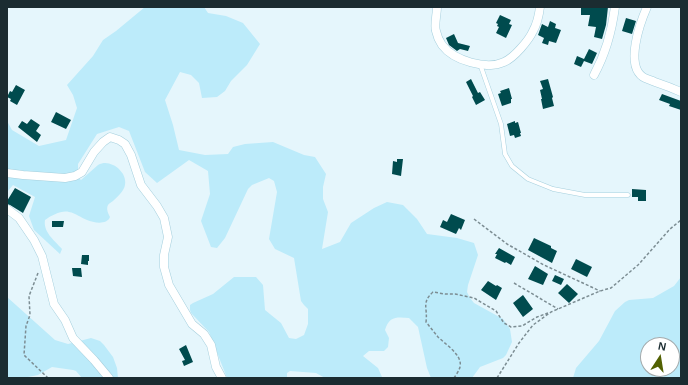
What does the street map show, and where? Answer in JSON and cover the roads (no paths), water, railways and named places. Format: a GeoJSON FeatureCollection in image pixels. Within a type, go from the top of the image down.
{"type":"FeatureCollection","features":[{"type":"Feature","properties":{"kind":"street"},"geometry":{"type":"LineString","coordinates":[[437,7],[435,30],[442,45],[452,55],[467,62],[489,65],[504,62],[515,55],[533,32],[540,7]]}},
{"type":"Feature","properties":{"kind":"street"},"geometry":{"type":"LineString","coordinates":[[594,75],[602,62],[615,7]]}},
{"type":"Feature","properties":{"kind":"street"},"geometry":{"type":"LineString","coordinates":[[646,7],[634,51],[634,60],[637,70],[642,77],[681,92]]}},
{"type":"Feature","properties":{"kind":"street"},"geometry":{"type":"LineString","coordinates":[[7,173],[23,176],[65,178],[75,176],[82,172],[94,152],[103,142],[110,138],[119,140],[125,144],[131,155],[140,185],[157,206],[164,218],[168,237],[164,255],[164,267],[169,285],[192,324],[204,334],[211,345],[216,367],[222,378]]}},
{"type":"Feature","properties":{"kind":"street"},"geometry":{"type":"LineString","coordinates":[[7,209],[19,218],[34,240],[42,256],[54,304],[65,320],[73,338],[109,378]]}},
{"type":"Feature","properties":{"kind":"lane"},"geometry":{"type":"LineString","coordinates":[[479,64],[501,124],[505,154],[512,166],[528,179],[553,189],[585,195],[628,195]]}}]}
